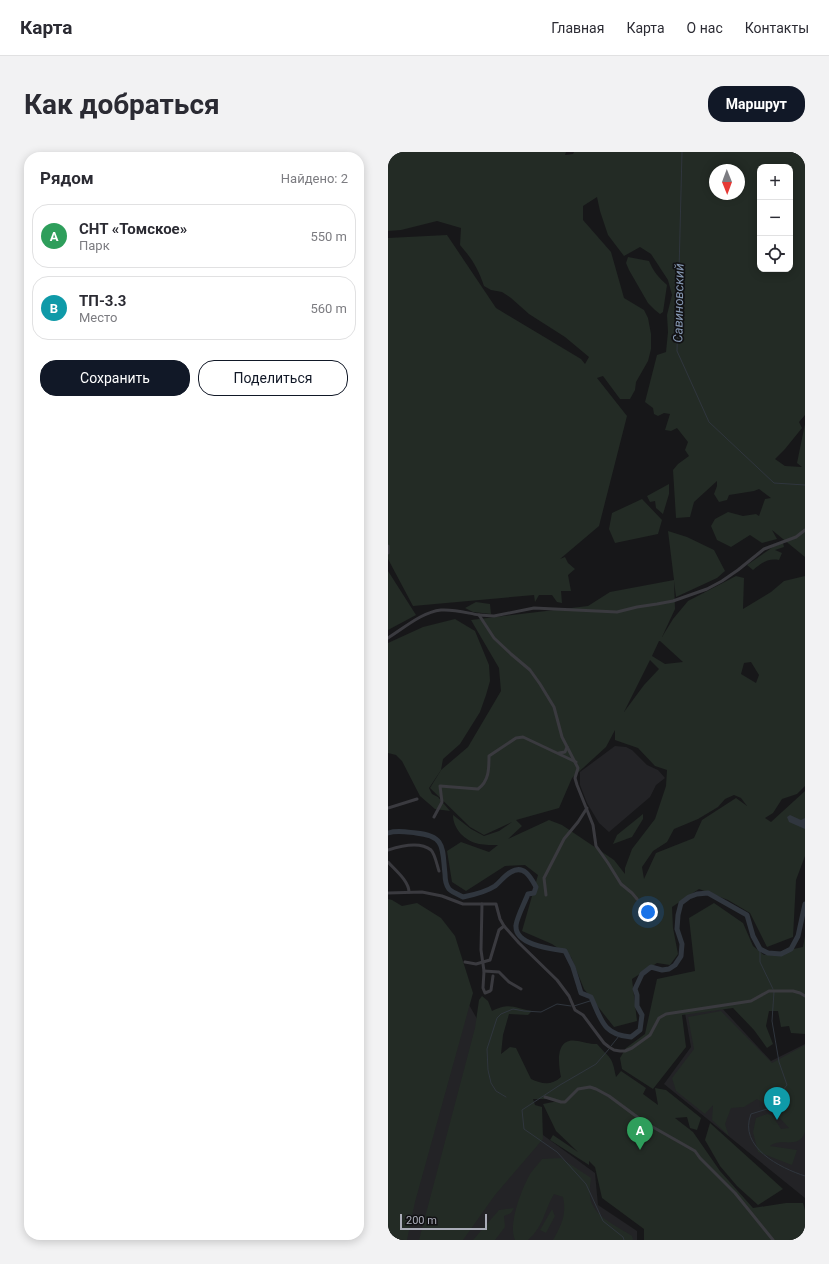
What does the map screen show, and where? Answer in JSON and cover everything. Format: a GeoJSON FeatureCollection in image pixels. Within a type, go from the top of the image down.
{"type":"FeatureCollection","features":[{"type":"Feature","properties":{"kind":"street"},"geometry":{"type":"LineString","coordinates":[[388,638],[416,620],[441,610],[452,610],[494,616],[534,608],[617,612],[673,601],[717,584],[738,570],[764,548],[790,540],[805,530]]}},
{"type":"Feature","properties":{"kind":"street"},"geometry":{"type":"LineString","coordinates":[[388,546],[388,553]]}},
{"type":"Feature","properties":{"kind":"street"},"geometry":{"type":"LineString","coordinates":[[479,615],[494,638],[530,670],[554,707],[562,737],[578,768],[575,778],[593,825],[596,846],[608,862],[621,884],[637,899]]}},
{"type":"Feature","properties":{"kind":"street"},"geometry":{"type":"LineString","coordinates":[[434,817],[442,802],[440,786],[478,789],[483,785],[490,770],[489,756],[516,738],[523,737],[576,762]]}},
{"type":"Feature","properties":{"kind":"street"},"geometry":{"type":"LineString","coordinates":[[558,753],[565,752],[567,747]]}},
{"type":"Feature","properties":{"kind":"street"},"geometry":{"type":"LineString","coordinates":[[388,808],[417,799]]}},
{"type":"Feature","properties":{"kind":"street"},"geometry":{"type":"LineString","coordinates":[[546,895],[544,878],[564,839],[587,808]]}},
{"type":"Feature","properties":{"kind":"street"},"geometry":{"type":"LineString","coordinates":[[388,850],[397,847],[423,846],[432,851],[439,871]]}},
{"type":"Feature","properties":{"kind":"street"},"geometry":{"type":"LineString","coordinates":[[388,862],[404,880],[408,886],[409,892]]}},
{"type":"Feature","properties":{"kind":"street"},"geometry":{"type":"LineString","coordinates":[[388,894],[422,892],[434,894],[463,904],[496,904],[500,919],[504,926],[519,943],[557,980],[569,996],[575,1010],[588,1021],[604,1043],[614,1050],[625,1051],[646,1038],[650,1035],[659,1018],[666,1014],[751,1001],[768,991],[793,991],[800,992],[805,996]]}},
{"type":"Feature","properties":{"kind":"street"},"geometry":{"type":"LineString","coordinates":[[482,904],[481,950],[484,970],[483,988],[485,993],[491,990],[493,976]]}},
{"type":"Feature","properties":{"kind":"street"},"geometry":{"type":"LineString","coordinates":[[465,962],[476,964],[490,960],[499,930],[504,926]]}},
{"type":"Feature","properties":{"kind":"street"},"geometry":{"type":"LineString","coordinates":[[484,970],[499,972],[509,982],[521,989]]}},
{"type":"Feature","properties":{"kind":"street"},"geometry":{"type":"LineString","coordinates":[[544,1097],[565,1102],[578,1089],[590,1087],[609,1096],[644,1122],[695,1151],[700,1158],[735,1193],[773,1240]]}},
{"type":"Feature","properties":{"kind":"shaded area"},"geometry":{"type":"Polygon","coordinates":[[[388,152],[566,152],[565,155],[573,154],[574,152],[805,152],[805,415],[799,422],[802,428],[775,459],[785,466],[802,467],[797,463],[805,424],[805,557],[772,530],[777,539],[762,543],[750,535],[731,547],[717,540],[711,526],[715,519],[728,512],[743,516],[756,514],[759,516],[765,499],[771,498],[759,489],[729,495],[727,500],[719,502],[714,494],[717,481],[694,502],[690,517],[676,518],[673,470],[678,464],[689,456],[685,450],[688,442],[677,428],[671,431],[665,430],[670,414],[664,413],[658,416],[654,414],[653,408],[645,402],[657,355],[666,352],[668,332],[667,315],[672,295],[668,280],[651,254],[640,247],[624,256],[608,235],[597,197],[583,206],[583,220],[611,252],[624,298],[644,310],[648,318],[651,334],[651,349],[648,361],[636,382],[635,390],[630,399],[620,399],[603,376],[597,378],[627,416],[599,526],[560,559],[565,557],[568,563],[575,569],[568,575],[571,591],[561,591],[562,603],[557,602],[552,595],[539,595],[535,602],[534,595],[413,606],[388,559],[388,238],[447,235],[496,308],[581,359],[585,364],[589,357],[565,337],[529,314],[511,298],[502,292],[491,290],[484,286],[474,264],[460,245],[461,228],[437,221],[401,230],[388,231],[388,152]]]}},
{"type":"Feature","properties":{"kind":"shaded area"},"geometry":{"type":"Polygon","coordinates":[[[628,257],[649,261],[656,274],[667,285],[663,312],[660,314],[648,303],[629,270],[626,263],[628,257]]]}},
{"type":"Feature","properties":{"kind":"shaded area"},"geometry":{"type":"Polygon","coordinates":[[[669,484],[669,494],[663,514],[656,508],[655,501],[650,502],[647,496],[669,484]]]}},
{"type":"Feature","properties":{"kind":"shaded area"},"geometry":{"type":"Polygon","coordinates":[[[642,499],[662,520],[658,534],[615,543],[609,529],[612,513],[642,499]]]}},
{"type":"Feature","properties":{"kind":"shaded area"},"geometry":{"type":"Polygon","coordinates":[[[668,531],[687,537],[714,550],[725,571],[717,578],[676,597],[674,581],[675,609],[662,637],[673,619],[688,601],[736,576],[744,578],[743,609],[771,592],[784,581],[805,576],[805,786],[797,794],[782,799],[773,813],[765,818],[771,822],[805,791],[805,856],[796,880],[793,937],[767,947],[750,913],[728,900],[699,889],[672,907],[673,928],[678,954],[670,965],[657,963],[632,979],[637,1021],[614,1027],[584,989],[571,957],[552,944],[522,931],[538,875],[525,865],[505,866],[466,891],[452,882],[447,851],[461,842],[489,852],[498,845],[479,844],[469,840],[458,830],[455,825],[453,815],[471,829],[484,836],[499,831],[512,822],[484,835],[470,827],[430,788],[441,770],[468,747],[501,691],[499,668],[471,620],[588,606],[610,592],[674,580],[668,531]],[[660,641],[652,656],[665,664],[683,662],[660,641]],[[650,660],[624,712],[644,685],[659,669],[650,660]],[[751,662],[744,663],[741,674],[756,683],[759,675],[751,662]],[[615,730],[606,747],[572,778],[559,808],[516,820],[522,826],[508,839],[549,820],[562,825],[614,860],[625,874],[625,868],[632,849],[655,819],[666,786],[667,770],[655,766],[638,748],[615,740],[615,730]],[[734,795],[725,799],[718,807],[698,819],[674,829],[667,842],[653,851],[642,867],[644,879],[656,853],[694,838],[702,820],[736,798],[747,806],[741,798],[734,795]]]}},
{"type":"Feature","properties":{"kind":"shaded area"},"geometry":{"type":"Polygon","coordinates":[[[783,543],[784,547],[775,550],[782,553],[779,560],[768,560],[753,570],[747,565],[773,547],[783,543]]]}},
{"type":"Feature","properties":{"kind":"shaded area"},"geometry":{"type":"Polygon","coordinates":[[[388,571],[416,615],[388,630],[388,571]]]}},
{"type":"Feature","properties":{"kind":"shaded area"},"geometry":{"type":"Polygon","coordinates":[[[476,602],[490,604],[491,614],[473,612],[465,608],[476,602]]]}},
{"type":"Feature","properties":{"kind":"shaded area"},"geometry":{"type":"Polygon","coordinates":[[[455,619],[475,631],[489,665],[490,681],[480,712],[460,744],[443,759],[441,770],[429,788],[432,794],[438,797],[450,811],[435,809],[420,796],[402,761],[396,755],[388,753],[388,643],[423,627],[455,619]]]}},
{"type":"Feature","properties":{"kind":"shaded area"},"geometry":{"type":"Polygon","coordinates":[[[615,746],[626,747],[632,750],[647,765],[658,770],[665,778],[656,785],[650,797],[609,832],[599,823],[587,803],[580,785],[580,772],[615,746]]]}},
{"type":"Feature","properties":{"kind":"shaded area"},"geometry":{"type":"Polygon","coordinates":[[[643,814],[643,819],[632,837],[613,844],[617,835],[643,814]]]}},
{"type":"Feature","properties":{"kind":"shaded area"},"geometry":{"type":"Polygon","coordinates":[[[790,815],[801,820],[805,818],[805,829],[789,822],[787,817],[790,815]]]}},
{"type":"Feature","properties":{"kind":"shaded area"},"geometry":{"type":"Polygon","coordinates":[[[388,899],[402,906],[417,903],[441,918],[455,936],[473,993],[415,1202],[407,1240],[388,1240],[388,899]]]}},
{"type":"Feature","properties":{"kind":"shaded area"},"geometry":{"type":"Polygon","coordinates":[[[714,903],[743,923],[753,946],[764,955],[803,947],[805,936],[805,1034],[791,1033],[789,1026],[781,1027],[778,1011],[769,1011],[766,1026],[773,1044],[767,1048],[754,1030],[733,1008],[682,1015],[686,1047],[653,1089],[622,1069],[620,1058],[626,1048],[645,1034],[657,979],[695,971],[689,918],[714,903]]]}},
{"type":"Feature","properties":{"kind":"shaded area"},"geometry":{"type":"Polygon","coordinates":[[[443,959],[543,1135],[595,1173],[598,1205],[637,1231],[637,1240],[388,1240],[443,959]]]}},
{"type":"Feature","properties":{"kind":"shaded area"},"geometry":{"type":"Polygon","coordinates":[[[482,996],[488,1001],[492,1011],[508,1006],[532,1011],[528,1015],[509,1014],[503,1035],[501,1054],[510,1047],[516,1048],[531,1079],[539,1082],[550,1083],[561,1077],[559,1058],[562,1047],[565,1043],[578,1041],[597,1044],[612,1061],[616,1077],[621,1071],[646,1088],[643,1094],[658,1105],[655,1088],[666,1090],[701,1118],[697,1130],[690,1128],[687,1117],[675,1118],[693,1132],[720,1171],[753,1208],[786,1203],[803,1203],[805,1210],[805,1240],[644,1240],[644,1229],[602,1198],[595,1167],[589,1161],[589,1165],[550,1140],[553,1135],[578,1152],[556,1131],[543,1104],[558,1101],[553,1099],[533,1099],[535,1105],[542,1107],[543,1139],[495,1195],[463,1240],[419,1240],[475,1028],[479,1000],[482,996]]]}},
{"type":"Feature","properties":{"kind":"shaded area"},"geometry":{"type":"Polygon","coordinates":[[[721,1007],[771,1061],[805,1044],[805,1198],[664,1084],[691,1047],[685,1013],[721,1007]]]}},
{"type":"Feature","properties":{"kind":"shaded area"},"geometry":{"type":"Polygon","coordinates":[[[721,1011],[772,1063],[805,1045],[805,1132],[799,1141],[780,1143],[770,1146],[797,1150],[792,1165],[758,1152],[753,1132],[756,1118],[767,1114],[772,1115],[781,1129],[789,1128],[775,1113],[774,1104],[763,1103],[757,1099],[744,1107],[731,1108],[725,1124],[729,1136],[712,1120],[713,1105],[705,1114],[676,1091],[672,1078],[694,1049],[688,1017],[721,1011]]]}},
{"type":"Feature","properties":{"kind":"shaded area"},"geometry":{"type":"Polygon","coordinates":[[[710,1123],[783,1189],[758,1205],[737,1186],[720,1166],[705,1140],[710,1123]]]}},
{"type":"Feature","properties":{"kind":"shaded area"},"geometry":{"type":"Polygon","coordinates":[[[561,1158],[591,1178],[590,1196],[594,1207],[603,1217],[632,1236],[633,1240],[553,1240],[561,1225],[564,1214],[563,1197],[554,1194],[541,1224],[533,1235],[528,1240],[515,1240],[513,1233],[514,1217],[522,1190],[529,1176],[542,1159],[561,1158]]]}},
{"type":"Feature","properties":{"kind":"shaded area"},"geometry":{"type":"Polygon","coordinates":[[[514,1208],[511,1213],[504,1216],[505,1227],[495,1240],[473,1240],[499,1210],[514,1208]]]}},
{"type":"Feature","properties":{"kind":"shaded area"},"geometry":{"type":"Polygon","coordinates":[[[552,1209],[555,1216],[546,1233],[540,1230],[552,1209]]]}},
{"type":"Feature","properties":{"kind":"waterway","name":"Савиновский"},"geometry":{"type":"LineString","coordinates":[[682,152],[677,351],[709,422],[774,483],[805,485]]}},
{"type":"Feature","properties":{"kind":"waterway"},"geometry":{"type":"LineString","coordinates":[[388,833],[398,831],[416,833],[433,837],[438,840],[442,850],[447,886],[450,890],[463,897],[491,888],[511,872],[516,870],[526,873],[536,887],[534,893],[528,894],[519,915],[516,923],[517,932],[521,938],[535,945],[565,951],[573,967],[581,993],[591,997],[604,1024],[614,1033],[622,1036],[631,1037],[640,1030],[642,1015],[637,1006],[637,995],[635,989],[642,974],[651,967],[662,970],[669,969],[675,965],[681,956],[682,944],[677,929],[678,915],[681,903],[689,897],[697,894],[708,893],[747,915],[753,936],[760,949],[768,953],[781,954],[791,949],[798,936],[805,904]]}},
{"type":"Feature","properties":{"kind":"waterway"},"geometry":{"type":"LineString","coordinates":[[760,949],[760,962],[773,989]]}},
{"type":"Feature","properties":{"kind":"waterway"},"geometry":{"type":"LineString","coordinates":[[774,992],[772,1021],[779,1062],[787,1085],[767,1109],[751,1114],[749,1126],[750,1136],[756,1146],[774,1162],[784,1168],[805,1176]]}},
{"type":"Feature","properties":{"kind":"waterway"},"geometry":{"type":"LineString","coordinates":[[574,1006],[593,1000]]}},
{"type":"Feature","properties":{"kind":"waterway"},"geometry":{"type":"LineString","coordinates":[[506,1097],[496,1091],[491,1083],[488,1070],[487,1049],[497,1018],[501,1014],[513,1009],[541,1012],[557,1004],[571,1006]]}},
{"type":"Feature","properties":{"kind":"waterway"},"geometry":{"type":"LineString","coordinates":[[611,1046],[619,1036]]}},
{"type":"Feature","properties":{"kind":"waterway"},"geometry":{"type":"LineString","coordinates":[[609,1049],[596,1064],[522,1110],[524,1129],[557,1152],[586,1184],[603,1221],[623,1237],[624,1240]]}},
{"type":"Feature","properties":{"kind":"place","name":"ТП-3.3"},"geometry":{"type":"Point","coordinates":[777,1120]}},
{"type":"Feature","properties":{"kind":"place","name":"СНТ «Томское»"},"geometry":{"type":"Point","coordinates":[640,1150]}}]}
